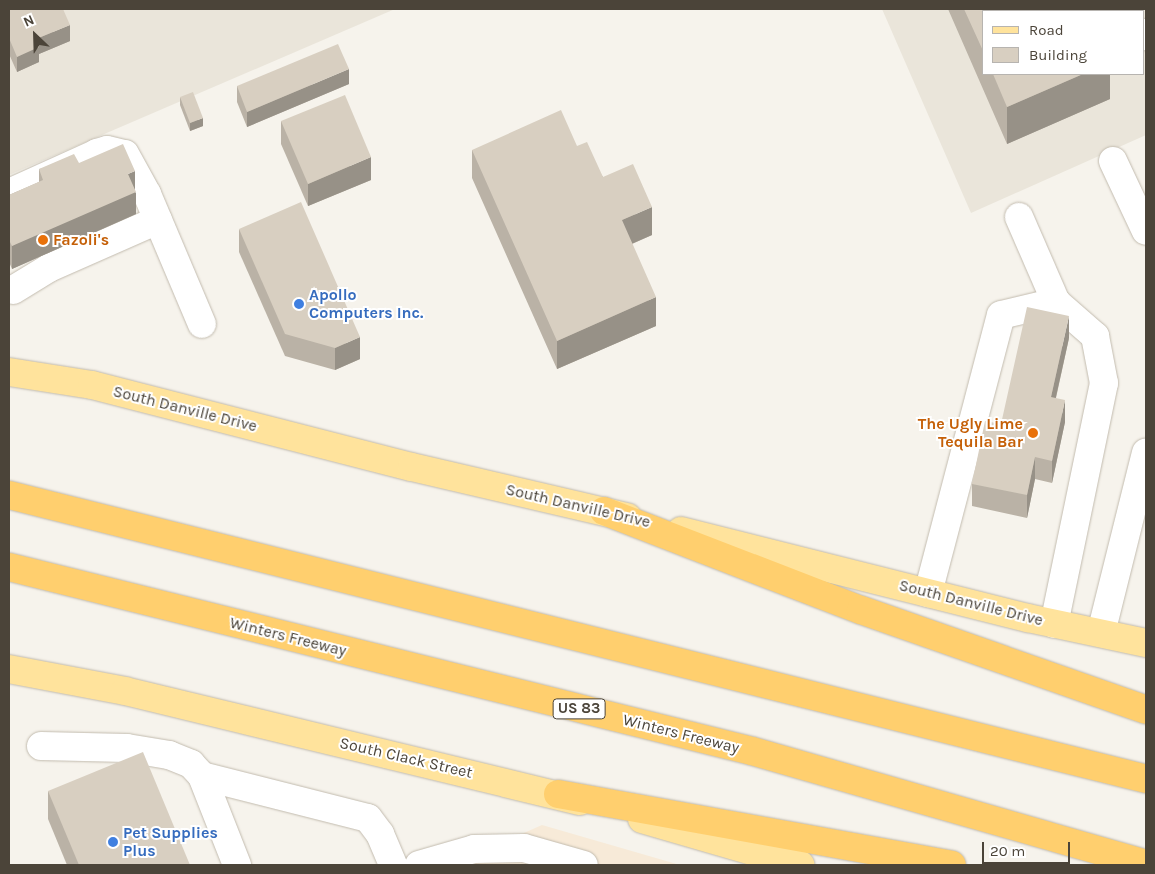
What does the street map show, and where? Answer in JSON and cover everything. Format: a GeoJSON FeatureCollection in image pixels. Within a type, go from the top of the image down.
{"type":"FeatureCollection","features":[{"type":"Feature","properties":{"kind":"highway"},"geometry":{"type":"LineString","coordinates":[[9,495],[1146,779]]}},
{"type":"Feature","properties":{"kind":"highway"},"geometry":{"type":"LineString","coordinates":[[604,511],[861,610],[1146,710]]}},
{"type":"Feature","properties":{"kind":"highway","name":"Winters Freeway"},"geometry":{"type":"LineString","coordinates":[[9,567],[752,751],[1146,864]]}},
{"type":"Feature","properties":{"kind":"highway"},"geometry":{"type":"LineString","coordinates":[[558,794],[952,865]]}},
{"type":"Feature","properties":{"kind":"main road","name":"South Danville Drive"},"geometry":{"type":"LineString","coordinates":[[9,372],[92,385],[412,467],[604,511],[1054,624],[1146,643]]}},
{"type":"Feature","properties":{"kind":"main road","name":"South Clack Street"},"geometry":{"type":"LineString","coordinates":[[9,669],[134,693],[558,794],[800,865]]}},
{"type":"Feature","properties":{"kind":"lane"},"geometry":{"type":"LineString","coordinates":[[9,192],[97,153],[118,151],[131,160],[202,324]]}},
{"type":"Feature","properties":{"kind":"lane"},"geometry":{"type":"LineString","coordinates":[[1113,161],[1146,230]]}},
{"type":"Feature","properties":{"kind":"lane"},"geometry":{"type":"LineString","coordinates":[[1019,217],[1056,302],[1095,336],[1104,383],[1054,624]]}},
{"type":"Feature","properties":{"kind":"lane"},"geometry":{"type":"LineString","coordinates":[[13,290],[49,268],[158,220]]}},
{"type":"Feature","properties":{"kind":"lane"},"geometry":{"type":"LineString","coordinates":[[928,593],[1001,315],[1056,302]]}},
{"type":"Feature","properties":{"kind":"lane"},"geometry":{"type":"LineString","coordinates":[[1101,633],[1146,453]]}},
{"type":"Feature","properties":{"kind":"lane"},"geometry":{"type":"LineString","coordinates":[[9,685],[37,674]]}},
{"type":"Feature","properties":{"kind":"lane"},"geometry":{"type":"LineString","coordinates":[[41,746],[127,748],[169,755],[192,764],[202,776],[237,865]]}},
{"type":"Feature","properties":{"kind":"lane"},"geometry":{"type":"LineString","coordinates":[[202,776],[368,818],[380,834],[393,865]]}},
{"type":"Feature","properties":{"kind":"lane"},"geometry":{"type":"LineString","coordinates":[[419,865],[474,849],[524,848],[584,865]]}},
{"type":"Feature","properties":{"kind":"shaded area"},"geometry":{"type":"Polygon","coordinates":[[[9,9],[395,9],[9,175],[9,9]]]}},
{"type":"Feature","properties":{"kind":"shaded area"},"geometry":{"type":"Polygon","coordinates":[[[882,9],[1146,9],[1146,135],[971,213],[882,9]]]}},
{"type":"Feature","properties":{"kind":"shaded area"},"geometry":{"type":"Polygon","coordinates":[[[542,825],[680,865],[451,865],[542,825]]]}},
{"type":"Feature","properties":{"kind":"building"},"geometry":{"type":"Polygon","coordinates":[[[9,9],[63,9],[70,25],[36,39],[39,47],[17,57],[9,38],[9,9]]]}},
{"type":"Feature","properties":{"kind":"building"},"geometry":{"type":"Polygon","coordinates":[[[964,9],[1087,10],[982,10],[982,49],[964,9]]]}},
{"type":"Feature","properties":{"kind":"building"},"geometry":{"type":"Polygon","coordinates":[[[338,44],[349,69],[247,112],[237,86],[338,44]]]}},
{"type":"Feature","properties":{"kind":"building"},"geometry":{"type":"Polygon","coordinates":[[[993,75],[1081,75],[1007,107],[993,75]]]}},
{"type":"Feature","properties":{"kind":"building"},"geometry":{"type":"Polygon","coordinates":[[[193,92],[203,118],[190,123],[180,97],[193,92]]]}},
{"type":"Feature","properties":{"kind":"building"},"geometry":{"type":"Polygon","coordinates":[[[345,95],[371,157],[308,184],[281,121],[345,95]]]}},
{"type":"Feature","properties":{"kind":"building"},"geometry":{"type":"Polygon","coordinates":[[[561,110],[577,146],[587,142],[603,177],[633,164],[652,207],[622,220],[656,297],[557,341],[472,150],[561,110]]]}},
{"type":"Feature","properties":{"kind":"building"},"geometry":{"type":"Polygon","coordinates":[[[123,144],[135,171],[128,174],[136,192],[12,246],[9,240],[9,195],[43,180],[39,169],[74,154],[79,163],[123,144]]]}},
{"type":"Feature","properties":{"kind":"building","name":"Apollo Computers Inc."},"geometry":{"type":"Polygon","coordinates":[[[301,202],[360,337],[335,348],[285,334],[239,229],[301,202]]]}},
{"type":"Feature","properties":{"kind":"building","name":"The Ugly Lime Tequila Bar"},"geometry":{"type":"Polygon","coordinates":[[[1027,307],[1069,316],[1051,397],[1065,400],[1052,461],[1035,457],[1027,495],[972,484],[985,421],[1001,424],[1027,307]]]}},
{"type":"Feature","properties":{"kind":"building","name":"Pet Supplies Plus"},"geometry":{"type":"Polygon","coordinates":[[[143,752],[190,865],[79,865],[48,791],[143,752]]]}},
{"type":"Feature","properties":{"kind":"place","name":"Fazoli's"},"geometry":{"type":"Point","coordinates":[43,240]}},
{"type":"Feature","properties":{"kind":"place","name":"Apollo Computers Inc."},"geometry":{"type":"Point","coordinates":[299,304]}},
{"type":"Feature","properties":{"kind":"place","name":"The Ugly Lime Tequila Bar"},"geometry":{"type":"Point","coordinates":[1033,433]}},
{"type":"Feature","properties":{"kind":"place","name":"Pet Supplies Plus"},"geometry":{"type":"Point","coordinates":[113,842]}}]}
